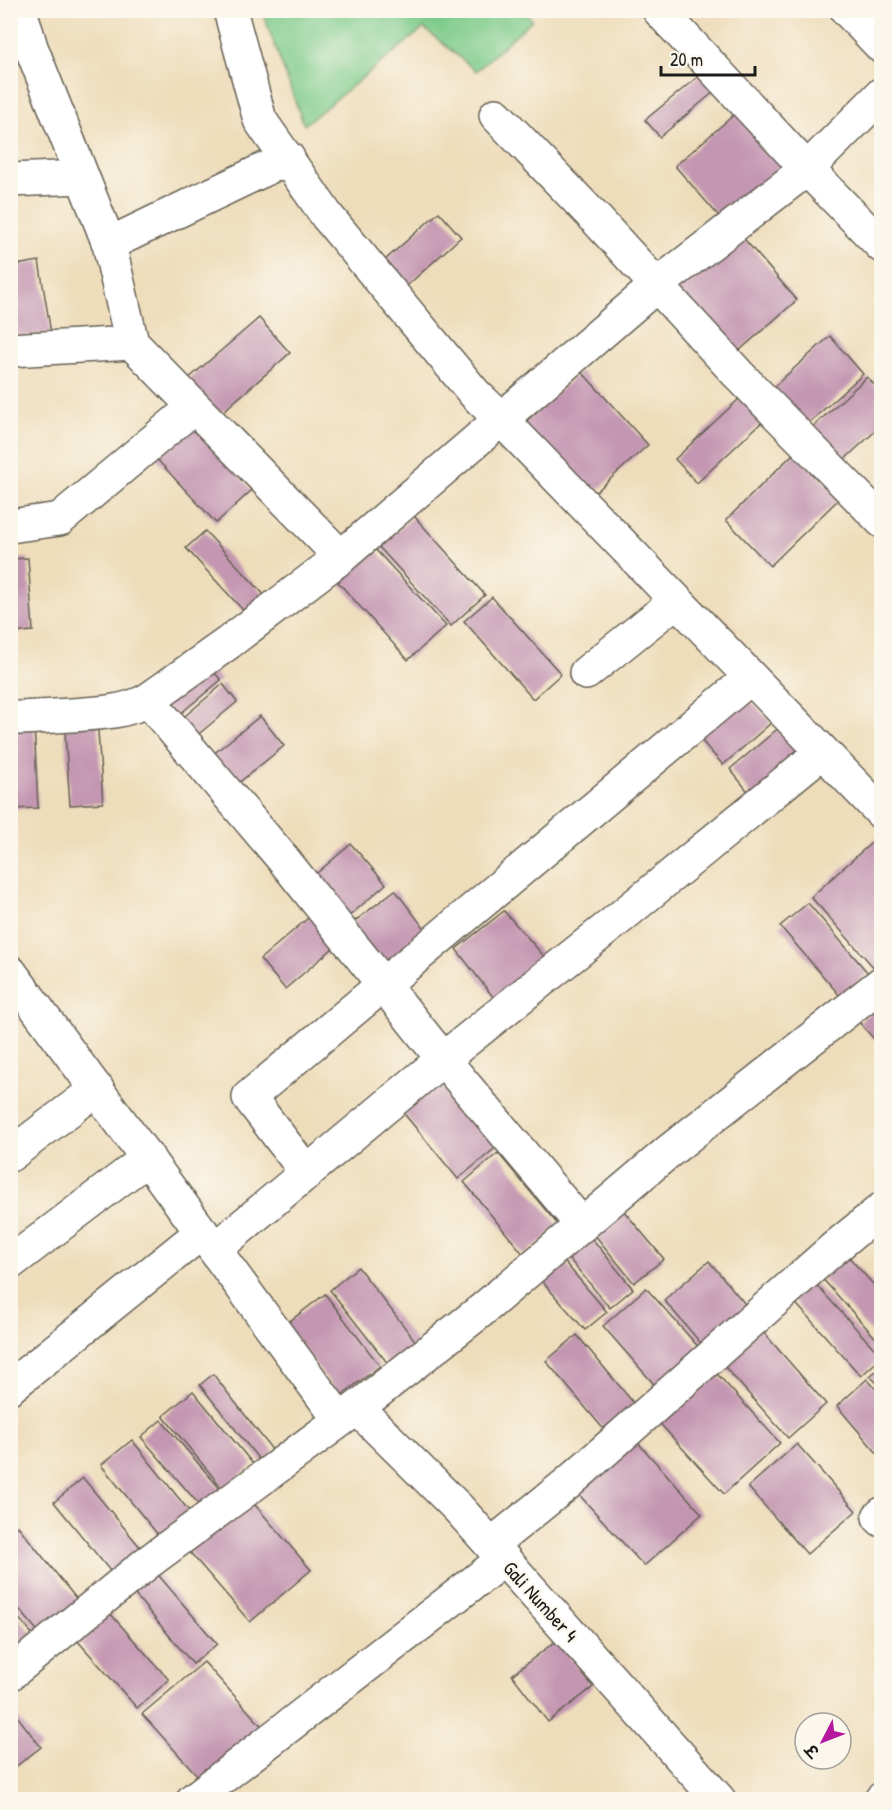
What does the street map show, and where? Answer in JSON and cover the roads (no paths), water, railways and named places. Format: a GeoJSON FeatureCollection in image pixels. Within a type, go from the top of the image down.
{"type":"FeatureCollection","features":[{"type":"Feature","properties":{"kind":"street"},"geometry":{"type":"LineString","coordinates":[[230,10],[260,120],[327,216],[475,394],[882,813]]}},
{"type":"Feature","properties":{"kind":"street"},"geometry":{"type":"LineString","coordinates":[[659,10],[882,246]]}},
{"type":"Feature","properties":{"kind":"street"},"geometry":{"type":"LineString","coordinates":[[847,10],[882,47]]}},
{"type":"Feature","properties":{"kind":"street"},"geometry":{"type":"LineString","coordinates":[[17,14],[110,244],[132,343],[341,557]]}},
{"type":"Feature","properties":{"kind":"street"},"geometry":{"type":"LineString","coordinates":[[10,718],[112,711],[134,707],[148,700],[228,643],[341,557],[657,285],[807,169],[882,94]]}},
{"type":"Feature","properties":{"kind":"street"},"geometry":{"type":"LineString","coordinates":[[496,116],[596,219],[738,374],[882,521]]}},
{"type":"Feature","properties":{"kind":"street"},"geometry":{"type":"LineString","coordinates":[[110,244],[288,158]]}},
{"type":"Feature","properties":{"kind":"street"},"geometry":{"type":"LineString","coordinates":[[10,180],[82,177]]}},
{"type":"Feature","properties":{"kind":"street"},"geometry":{"type":"LineString","coordinates":[[10,350],[132,343]]}},
{"type":"Feature","properties":{"kind":"street"},"geometry":{"type":"LineString","coordinates":[[10,526],[60,519],[194,407]]}},
{"type":"Feature","properties":{"kind":"street"},"geometry":{"type":"LineString","coordinates":[[586,674],[676,601]]}},
{"type":"Feature","properties":{"kind":"street"},"geometry":{"type":"LineString","coordinates":[[307,1173],[249,1097],[750,678]]}},
{"type":"Feature","properties":{"kind":"street"},"geometry":{"type":"LineString","coordinates":[[148,700],[283,859],[443,1059],[582,1225]]}},
{"type":"Feature","properties":{"kind":"street"},"geometry":{"type":"LineString","coordinates":[[10,1387],[209,1241],[307,1173],[443,1059],[822,752]]}},
{"type":"Feature","properties":{"kind":"street","name":"Gali Number 4"},"geometry":{"type":"LineString","coordinates":[[11,975],[209,1241],[349,1414],[458,1508],[719,1800]]}},
{"type":"Feature","properties":{"kind":"street"},"geometry":{"type":"LineString","coordinates":[[10,1674],[147,1563],[349,1414],[482,1310],[668,1152],[882,983]]}},
{"type":"Feature","properties":{"kind":"street"},"geometry":{"type":"LineString","coordinates":[[10,1155],[97,1089]]}},
{"type":"Feature","properties":{"kind":"street"},"geometry":{"type":"LineString","coordinates":[[10,1263],[148,1158]]}},
{"type":"Feature","properties":{"kind":"street"},"geometry":{"type":"LineString","coordinates":[[193,1800],[497,1552],[568,1483],[833,1249],[882,1209]]}},
{"type":"Feature","properties":{"kind":"street"},"geometry":{"type":"LineString","coordinates":[[882,1514],[879,1517],[882,1520]]}}]}
